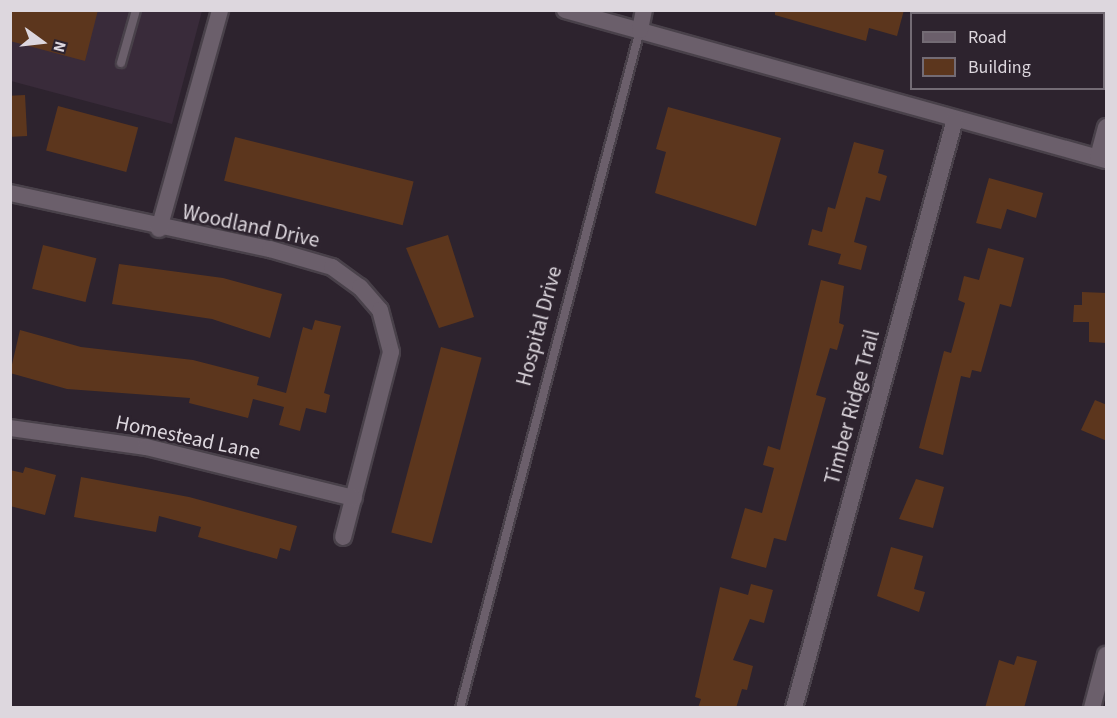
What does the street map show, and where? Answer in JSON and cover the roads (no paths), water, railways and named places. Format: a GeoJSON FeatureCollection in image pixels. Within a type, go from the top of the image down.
{"type":"FeatureCollection","features":[{"type":"Feature","properties":{"kind":"street","name":"Woodland Drive"},"geometry":{"type":"LineString","coordinates":[[220,10],[159,229],[270,249],[332,267],[380,310],[390,367],[343,537]]}},
{"type":"Feature","properties":{"kind":"street"},"geometry":{"type":"LineString","coordinates":[[565,10],[1102,158],[1107,127]]}},
{"type":"Feature","properties":{"kind":"street"},"geometry":{"type":"LineString","coordinates":[[640,30],[644,10]]}},
{"type":"Feature","properties":{"kind":"street","name":"Timber Ridge Trail"},"geometry":{"type":"LineString","coordinates":[[794,708],[955,119]]}},
{"type":"Feature","properties":{"kind":"street"},"geometry":{"type":"LineString","coordinates":[[10,193],[159,229]]}},
{"type":"Feature","properties":{"kind":"street","name":"Homestead Lane"},"geometry":{"type":"LineString","coordinates":[[10,428],[146,447],[354,498]]}},
{"type":"Feature","properties":{"kind":"street"},"geometry":{"type":"LineString","coordinates":[[1092,708],[1107,655]]}},
{"type":"Feature","properties":{"kind":"lane"},"geometry":{"type":"LineString","coordinates":[[121,63],[136,10]]}},
{"type":"Feature","properties":{"kind":"lane","name":"Hospital Drive"},"geometry":{"type":"LineString","coordinates":[[460,708],[640,30]]}}]}
